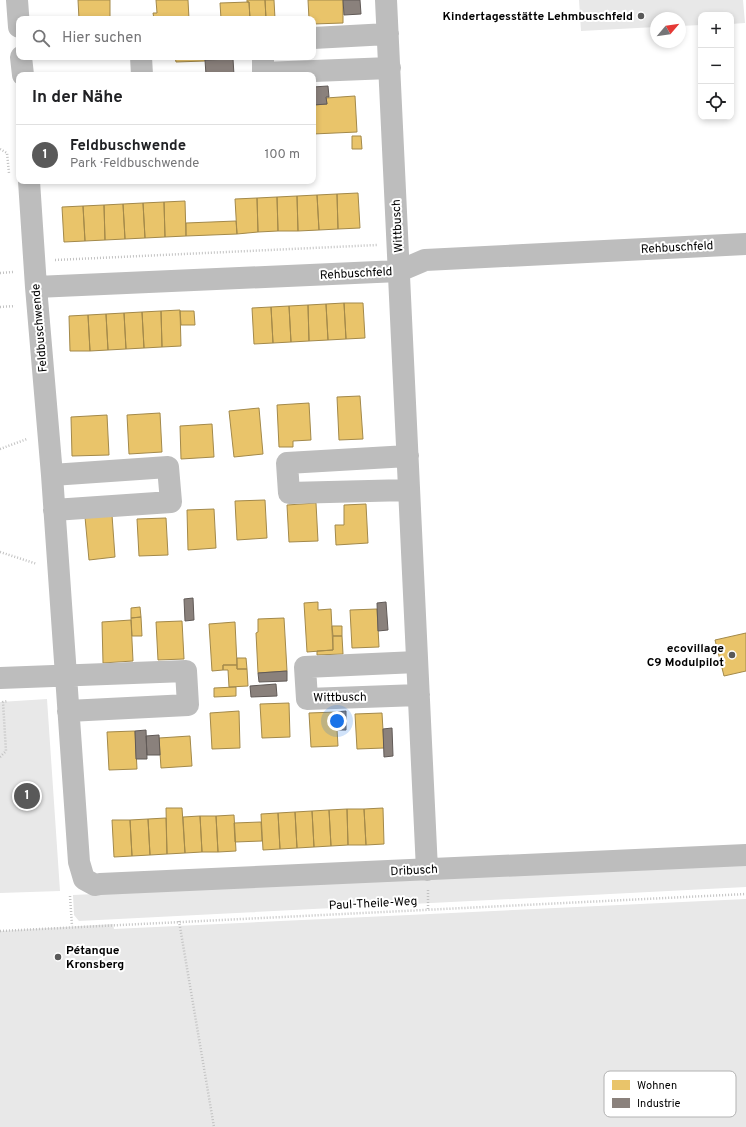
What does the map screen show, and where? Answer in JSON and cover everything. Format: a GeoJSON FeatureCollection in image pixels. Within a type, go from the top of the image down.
{"type":"FeatureCollection","features":[{"type":"Feature","properties":{"kind":"street"},"geometry":{"type":"LineString","coordinates":[[17,0],[18,16]]}},
{"type":"Feature","properties":{"kind":"street","name":"Wittbusch"},"geometry":{"type":"LineString","coordinates":[[386,0],[427,870]]}},
{"type":"Feature","properties":{"kind":"street"},"geometry":{"type":"LineString","coordinates":[[316,38],[388,34]]}},
{"type":"Feature","properties":{"kind":"street"},"geometry":{"type":"LineString","coordinates":[[21,60],[23,72]]}},
{"type":"Feature","properties":{"kind":"street"},"geometry":{"type":"LineString","coordinates":[[141,60],[142,72]]}},
{"type":"Feature","properties":{"kind":"street"},"geometry":{"type":"LineString","coordinates":[[263,60],[263,72]]}},
{"type":"Feature","properties":{"kind":"street"},"geometry":{"type":"LineString","coordinates":[[288,72],[390,68]]}},
{"type":"Feature","properties":{"kind":"street","name":"Feldbuschwende"},"geometry":{"type":"LineString","coordinates":[[29,184],[36,287],[52,475],[79,862],[84,879]]}},
{"type":"Feature","properties":{"kind":"street","name":"Rehbuschfeld"},"geometry":{"type":"LineString","coordinates":[[36,287],[399,271],[425,260],[746,244]]}},
{"type":"Feature","properties":{"kind":"street"},"geometry":{"type":"LineString","coordinates":[[408,456],[287,463],[289,493],[409,490]]}},
{"type":"Feature","properties":{"kind":"street"},"geometry":{"type":"LineString","coordinates":[[52,475],[168,467],[171,502],[54,510]]}},
{"type":"Feature","properties":{"kind":"street","name":"Wittbusch"},"geometry":{"type":"LineString","coordinates":[[417,662],[305,667],[308,699],[419,695]]}},
{"type":"Feature","properties":{"kind":"street"},"geometry":{"type":"LineString","coordinates":[[0,678],[186,671],[188,705],[68,711]]}},
{"type":"Feature","properties":{"kind":"street","name":"Dribusch"},"geometry":{"type":"LineString","coordinates":[[84,879],[95,885],[746,855]]}},
{"type":"Feature","properties":{"kind":"path"},"geometry":{"type":"LineString","coordinates":[[34,248],[52,260],[398,244]]}},
{"type":"Feature","properties":{"kind":"path"},"geometry":{"type":"LineString","coordinates":[[0,449],[28,439]]}},
{"type":"Feature","properties":{"kind":"path"},"geometry":{"type":"LineString","coordinates":[[0,552],[37,564]]}},
{"type":"Feature","properties":{"kind":"path"},"geometry":{"type":"LineString","coordinates":[[0,757],[6,751],[3,702],[20,698],[22,677]]}},
{"type":"Feature","properties":{"kind":"path"},"geometry":{"type":"LineString","coordinates":[[72,926],[70,892],[84,879]]}},
{"type":"Feature","properties":{"kind":"path","name":"Paul-Theile-Weg"},"geometry":{"type":"LineString","coordinates":[[0,930],[746,894]]}},
{"type":"Feature","properties":{"kind":"path"},"geometry":{"type":"LineString","coordinates":[[179,921],[214,1127]]}},
{"type":"Feature","properties":{"kind":"shaded area","name":"Kindertagesstätte Lehmbuschfeld"},"geometry":{"type":"Polygon","coordinates":[[[579,0],[743,0],[745,23],[734,24],[734,12],[698,12],[698,25],[686,26],[686,12],[650,12],[650,27],[581,31],[579,0]]]}},
{"type":"Feature","properties":{"kind":"shaded area"},"geometry":{"type":"Polygon","coordinates":[[[47,699],[60,891],[0,893],[0,702],[47,699]]]}},
{"type":"Feature","properties":{"kind":"shaded area"},"geometry":{"type":"Polygon","coordinates":[[[746,865],[746,887],[79,921],[74,915],[73,895],[746,865]]]}},
{"type":"Feature","properties":{"kind":"shaded area"},"geometry":{"type":"Polygon","coordinates":[[[746,899],[746,1127],[0,1127],[0,931],[113,924],[114,929],[746,899]]]}},
{"type":"Feature","properties":{"kind":"building: Wohnen"},"geometry":{"type":"Polygon","coordinates":[[[78,0],[110,0],[110,16],[79,16],[78,0]]]}},
{"type":"Feature","properties":{"kind":"building: Wohnen"},"geometry":{"type":"Polygon","coordinates":[[[156,0],[188,0],[189,16],[154,16],[153,13],[157,13],[156,0]]]}},
{"type":"Feature","properties":{"kind":"building: Wohnen"},"geometry":{"type":"Polygon","coordinates":[[[247,0],[265,0],[266,16],[250,16],[249,2],[247,2],[247,0]]]}},
{"type":"Feature","properties":{"kind":"building: Wohnen"},"geometry":{"type":"Polygon","coordinates":[[[265,0],[274,0],[275,16],[266,16],[265,0]]]}},
{"type":"Feature","properties":{"kind":"building: Wohnen"},"geometry":{"type":"Polygon","coordinates":[[[308,0],[343,0],[343,23],[316,24],[316,16],[309,16],[308,0]]]}},
{"type":"Feature","properties":{"kind":"building: Wohnen"},"geometry":{"type":"Polygon","coordinates":[[[249,2],[250,16],[221,16],[220,3],[249,2]]]}},
{"type":"Feature","properties":{"kind":"building: Wohnen"},"geometry":{"type":"Polygon","coordinates":[[[176,60],[205,60],[205,61],[176,62],[176,60]]]}},
{"type":"Feature","properties":{"kind":"building: Wohnen"},"geometry":{"type":"Polygon","coordinates":[[[355,96],[357,132],[316,134],[316,105],[327,104],[326,98],[355,96]]]}},
{"type":"Feature","properties":{"kind":"building: Wohnen"},"geometry":{"type":"Polygon","coordinates":[[[352,136],[361,136],[362,149],[352,149],[352,136]]]}},
{"type":"Feature","properties":{"kind":"building: Wohnen"},"geometry":{"type":"Polygon","coordinates":[[[358,193],[360,228],[338,229],[337,194],[358,193]]]}},
{"type":"Feature","properties":{"kind":"building: Wohnen"},"geometry":{"type":"Polygon","coordinates":[[[337,194],[338,229],[319,230],[317,195],[337,194]]]}},
{"type":"Feature","properties":{"kind":"building: Wohnen"},"geometry":{"type":"Polygon","coordinates":[[[317,195],[319,230],[298,231],[297,196],[317,195]]]}},
{"type":"Feature","properties":{"kind":"building: Wohnen"},"geometry":{"type":"Polygon","coordinates":[[[297,196],[298,231],[278,231],[277,197],[297,196]]]}},
{"type":"Feature","properties":{"kind":"building: Wohnen"},"geometry":{"type":"Polygon","coordinates":[[[277,197],[278,231],[258,232],[257,198],[277,197]]]}},
{"type":"Feature","properties":{"kind":"building: Wohnen"},"geometry":{"type":"Polygon","coordinates":[[[257,198],[258,232],[237,234],[235,199],[257,198]]]}},
{"type":"Feature","properties":{"kind":"building: Wohnen"},"geometry":{"type":"Polygon","coordinates":[[[185,201],[186,236],[165,237],[164,202],[185,201]]]}},
{"type":"Feature","properties":{"kind":"building: Wohnen"},"geometry":{"type":"Polygon","coordinates":[[[164,202],[165,237],[145,238],[143,203],[164,202]]]}},
{"type":"Feature","properties":{"kind":"building: Wohnen"},"geometry":{"type":"Polygon","coordinates":[[[143,203],[145,238],[125,239],[123,204],[143,203]]]}},
{"type":"Feature","properties":{"kind":"building: Wohnen"},"geometry":{"type":"Polygon","coordinates":[[[123,204],[125,239],[105,240],[104,205],[123,204]]]}},
{"type":"Feature","properties":{"kind":"building: Wohnen"},"geometry":{"type":"Polygon","coordinates":[[[104,205],[105,240],[85,241],[83,206],[104,205]]]}},
{"type":"Feature","properties":{"kind":"building: Wohnen"},"geometry":{"type":"Polygon","coordinates":[[[83,206],[85,241],[64,242],[62,207],[83,206]]]}},
{"type":"Feature","properties":{"kind":"building: Wohnen"},"geometry":{"type":"Polygon","coordinates":[[[236,221],[237,234],[186,236],[186,223],[236,221]]]}},
{"type":"Feature","properties":{"kind":"building: Wohnen"},"geometry":{"type":"Polygon","coordinates":[[[344,303],[363,303],[365,338],[346,339],[344,303]]]}},
{"type":"Feature","properties":{"kind":"building: Wohnen"},"geometry":{"type":"Polygon","coordinates":[[[344,303],[346,339],[328,340],[326,304],[344,303]]]}},
{"type":"Feature","properties":{"kind":"building: Wohnen"},"geometry":{"type":"Polygon","coordinates":[[[326,304],[328,340],[309,341],[308,305],[326,304]]]}},
{"type":"Feature","properties":{"kind":"building: Wohnen"},"geometry":{"type":"Polygon","coordinates":[[[308,305],[309,341],[291,342],[289,306],[308,305]]]}},
{"type":"Feature","properties":{"kind":"building: Wohnen"},"geometry":{"type":"Polygon","coordinates":[[[289,306],[291,342],[273,343],[271,307],[289,306]]]}},
{"type":"Feature","properties":{"kind":"building: Wohnen"},"geometry":{"type":"Polygon","coordinates":[[[271,307],[273,343],[254,344],[252,308],[271,307]]]}},
{"type":"Feature","properties":{"kind":"building: Wohnen"},"geometry":{"type":"Polygon","coordinates":[[[180,310],[181,346],[162,347],[161,311],[180,310]]]}},
{"type":"Feature","properties":{"kind":"building: Wohnen"},"geometry":{"type":"Polygon","coordinates":[[[161,311],[162,347],[144,348],[142,312],[161,311]]]}},
{"type":"Feature","properties":{"kind":"building: Wohnen"},"geometry":{"type":"Polygon","coordinates":[[[180,311],[194,311],[195,325],[181,325],[180,311]]]}},
{"type":"Feature","properties":{"kind":"building: Wohnen"},"geometry":{"type":"Polygon","coordinates":[[[142,312],[144,348],[126,349],[124,313],[142,312]]]}},
{"type":"Feature","properties":{"kind":"building: Wohnen"},"geometry":{"type":"Polygon","coordinates":[[[124,313],[126,349],[108,350],[106,314],[124,313]]]}},
{"type":"Feature","properties":{"kind":"building: Wohnen"},"geometry":{"type":"Polygon","coordinates":[[[106,314],[108,350],[90,351],[88,315],[106,314]]]}},
{"type":"Feature","properties":{"kind":"building: Wohnen"},"geometry":{"type":"Polygon","coordinates":[[[88,315],[90,351],[70,351],[69,316],[88,315]]]}},
{"type":"Feature","properties":{"kind":"building: Wohnen"},"geometry":{"type":"Polygon","coordinates":[[[360,396],[363,439],[339,440],[337,397],[360,396]]]}},
{"type":"Feature","properties":{"kind":"building: Wohnen"},"geometry":{"type":"Polygon","coordinates":[[[309,403],[311,440],[293,441],[293,447],[279,447],[277,405],[309,403]]]}},
{"type":"Feature","properties":{"kind":"building: Wohnen"},"geometry":{"type":"Polygon","coordinates":[[[259,408],[263,454],[234,457],[229,411],[259,408]]]}},
{"type":"Feature","properties":{"kind":"building: Wohnen"},"geometry":{"type":"Polygon","coordinates":[[[160,413],[162,452],[129,454],[127,415],[160,413]]]}},
{"type":"Feature","properties":{"kind":"building: Wohnen"},"geometry":{"type":"Polygon","coordinates":[[[107,415],[109,455],[72,456],[71,417],[107,415]]]}},
{"type":"Feature","properties":{"kind":"building: Wohnen"},"geometry":{"type":"Polygon","coordinates":[[[212,424],[214,457],[181,459],[180,426],[212,424]]]}},
{"type":"Feature","properties":{"kind":"building: Wohnen"},"geometry":{"type":"Polygon","coordinates":[[[265,500],[267,538],[237,540],[235,501],[265,500]]]}},
{"type":"Feature","properties":{"kind":"building: Wohnen"},"geometry":{"type":"Polygon","coordinates":[[[316,503],[318,541],[289,542],[287,505],[316,503]]]}},
{"type":"Feature","properties":{"kind":"building: Wohnen"},"geometry":{"type":"Polygon","coordinates":[[[366,504],[368,543],[336,545],[335,525],[344,525],[344,505],[366,504]]]}},
{"type":"Feature","properties":{"kind":"building: Wohnen"},"geometry":{"type":"Polygon","coordinates":[[[214,509],[216,548],[188,550],[187,510],[214,509]]]}},
{"type":"Feature","properties":{"kind":"building: Wohnen"},"geometry":{"type":"Polygon","coordinates":[[[112,515],[115,557],[89,560],[85,517],[112,515]]]}},
{"type":"Feature","properties":{"kind":"building: Wohnen"},"geometry":{"type":"Polygon","coordinates":[[[166,518],[168,555],[139,556],[137,519],[166,518]]]}},
{"type":"Feature","properties":{"kind":"building: Wohnen"},"geometry":{"type":"Polygon","coordinates":[[[318,602],[318,610],[331,609],[333,650],[307,652],[304,603],[318,602]]]}},
{"type":"Feature","properties":{"kind":"building: Wohnen"},"geometry":{"type":"Polygon","coordinates":[[[140,607],[141,617],[131,618],[131,608],[140,607]]]}},
{"type":"Feature","properties":{"kind":"building: Wohnen"},"geometry":{"type":"Polygon","coordinates":[[[377,609],[379,647],[352,648],[350,610],[377,609]]]}},
{"type":"Feature","properties":{"kind":"building: Wohnen"},"geometry":{"type":"Polygon","coordinates":[[[141,617],[142,636],[132,636],[131,618],[141,617]]]}},
{"type":"Feature","properties":{"kind":"building: Wohnen"},"geometry":{"type":"Polygon","coordinates":[[[284,618],[287,671],[258,673],[256,633],[258,632],[258,619],[284,618]]]}},
{"type":"Feature","properties":{"kind":"building: Wohnen"},"geometry":{"type":"Polygon","coordinates":[[[131,620],[133,661],[103,663],[102,622],[131,620]]]}},
{"type":"Feature","properties":{"kind":"building: Wohnen"},"geometry":{"type":"Polygon","coordinates":[[[182,621],[184,659],[158,660],[156,622],[182,621]]]}},
{"type":"Feature","properties":{"kind":"building: Wohnen"},"geometry":{"type":"Polygon","coordinates":[[[235,622],[237,665],[223,665],[223,670],[212,671],[209,624],[235,622]]]}},
{"type":"Feature","properties":{"kind":"building: Wohnen"},"geometry":{"type":"Polygon","coordinates":[[[332,626],[342,626],[342,636],[333,636],[332,626]]]}},
{"type":"Feature","properties":{"kind":"building: Wohnen","name":"ecovillage C9 Modulpilot"},"geometry":{"type":"Polygon","coordinates":[[[746,633],[746,671],[724,676],[715,640],[746,633]]]}},
{"type":"Feature","properties":{"kind":"building: Wohnen"},"geometry":{"type":"Polygon","coordinates":[[[333,636],[342,636],[343,654],[317,655],[317,651],[333,650],[333,636]]]}},
{"type":"Feature","properties":{"kind":"building: Wohnen"},"geometry":{"type":"Polygon","coordinates":[[[237,658],[246,658],[247,669],[237,669],[237,658]]]}},
{"type":"Feature","properties":{"kind":"building: Wohnen"},"geometry":{"type":"Polygon","coordinates":[[[223,665],[237,665],[237,669],[247,669],[248,686],[229,687],[228,670],[223,670],[223,665]]]}},
{"type":"Feature","properties":{"kind":"building: Wohnen"},"geometry":{"type":"Polygon","coordinates":[[[236,687],[236,696],[214,697],[214,688],[236,687]]]}},
{"type":"Feature","properties":{"kind":"building: Wohnen"},"geometry":{"type":"Polygon","coordinates":[[[289,703],[290,737],[262,738],[260,704],[289,703]]]}},
{"type":"Feature","properties":{"kind":"building: Wohnen"},"geometry":{"type":"Polygon","coordinates":[[[239,711],[240,748],[212,749],[210,713],[239,711]]]}},
{"type":"Feature","properties":{"kind":"building: Wohnen"},"geometry":{"type":"Polygon","coordinates":[[[336,712],[338,746],[311,747],[309,713],[336,712]]]}},
{"type":"Feature","properties":{"kind":"building: Wohnen"},"geometry":{"type":"Polygon","coordinates":[[[382,713],[384,748],[357,749],[355,714],[382,713]]]}},
{"type":"Feature","properties":{"kind":"building: Wohnen"},"geometry":{"type":"Polygon","coordinates":[[[135,731],[137,769],[109,770],[107,732],[135,731]]]}},
{"type":"Feature","properties":{"kind":"building: Wohnen"},"geometry":{"type":"Polygon","coordinates":[[[190,736],[192,766],[161,768],[159,738],[190,736]]]}},
{"type":"Feature","properties":{"kind":"building: Wohnen"},"geometry":{"type":"Polygon","coordinates":[[[166,808],[182,808],[185,853],[167,854],[166,808]]]}},
{"type":"Feature","properties":{"kind":"building: Wohnen"},"geometry":{"type":"Polygon","coordinates":[[[383,808],[384,844],[366,845],[364,809],[383,808]]]}},
{"type":"Feature","properties":{"kind":"building: Wohnen"},"geometry":{"type":"Polygon","coordinates":[[[347,809],[348,845],[331,846],[329,810],[347,809]]]}},
{"type":"Feature","properties":{"kind":"building: Wohnen"},"geometry":{"type":"Polygon","coordinates":[[[347,809],[364,809],[366,845],[348,845],[347,809]]]}},
{"type":"Feature","properties":{"kind":"building: Wohnen"},"geometry":{"type":"Polygon","coordinates":[[[329,810],[331,846],[314,847],[312,811],[329,810]]]}},
{"type":"Feature","properties":{"kind":"building: Wohnen"},"geometry":{"type":"Polygon","coordinates":[[[312,811],[314,847],[297,848],[295,812],[312,811]]]}},
{"type":"Feature","properties":{"kind":"building: Wohnen"},"geometry":{"type":"Polygon","coordinates":[[[295,812],[297,848],[280,849],[278,813],[295,812]]]}},
{"type":"Feature","properties":{"kind":"building: Wohnen"},"geometry":{"type":"Polygon","coordinates":[[[278,813],[280,849],[263,850],[261,814],[278,813]]]}},
{"type":"Feature","properties":{"kind":"building: Wohnen"},"geometry":{"type":"Polygon","coordinates":[[[234,815],[236,851],[218,852],[216,816],[234,815]]]}},
{"type":"Feature","properties":{"kind":"building: Wohnen"},"geometry":{"type":"Polygon","coordinates":[[[200,816],[202,852],[185,853],[183,817],[200,816]]]}},
{"type":"Feature","properties":{"kind":"building: Wohnen"},"geometry":{"type":"Polygon","coordinates":[[[200,816],[216,816],[218,852],[202,852],[200,816]]]}},
{"type":"Feature","properties":{"kind":"building: Wohnen"},"geometry":{"type":"Polygon","coordinates":[[[166,818],[167,854],[150,855],[148,819],[166,818]]]}},
{"type":"Feature","properties":{"kind":"building: Wohnen"},"geometry":{"type":"Polygon","coordinates":[[[148,819],[150,855],[132,856],[130,820],[148,819]]]}},
{"type":"Feature","properties":{"kind":"building: Wohnen"},"geometry":{"type":"Polygon","coordinates":[[[112,820],[130,820],[132,856],[114,857],[112,820]]]}},
{"type":"Feature","properties":{"kind":"building: Wohnen"},"geometry":{"type":"Polygon","coordinates":[[[261,822],[262,841],[235,842],[234,823],[261,822]]]}},
{"type":"Feature","properties":{"kind":"building: Industrie"},"geometry":{"type":"Polygon","coordinates":[[[343,0],[360,0],[361,14],[344,15],[343,0]]]}},
{"type":"Feature","properties":{"kind":"building: Industrie"},"geometry":{"type":"Polygon","coordinates":[[[205,60],[233,60],[234,72],[206,72],[205,60]]]}},
{"type":"Feature","properties":{"kind":"building: Industrie"},"geometry":{"type":"Polygon","coordinates":[[[328,86],[329,97],[326,97],[327,104],[316,105],[316,87],[328,86]]]}},
{"type":"Feature","properties":{"kind":"building: Industrie"},"geometry":{"type":"Polygon","coordinates":[[[193,598],[194,620],[185,621],[184,599],[193,598]]]}},
{"type":"Feature","properties":{"kind":"building: Industrie"},"geometry":{"type":"Polygon","coordinates":[[[386,602],[388,630],[378,631],[377,603],[386,602]]]}},
{"type":"Feature","properties":{"kind":"building: Industrie"},"geometry":{"type":"Polygon","coordinates":[[[287,671],[287,681],[259,682],[258,673],[287,671]]]}},
{"type":"Feature","properties":{"kind":"building: Industrie"},"geometry":{"type":"Polygon","coordinates":[[[276,684],[277,696],[251,697],[250,686],[276,684]]]}},
{"type":"Feature","properties":{"kind":"building: Industrie"},"geometry":{"type":"Polygon","coordinates":[[[346,711],[346,730],[337,730],[336,712],[346,711]]]}},
{"type":"Feature","properties":{"kind":"building: Industrie"},"geometry":{"type":"Polygon","coordinates":[[[392,728],[393,756],[384,757],[383,729],[392,728]]]}},
{"type":"Feature","properties":{"kind":"building: Industrie"},"geometry":{"type":"Polygon","coordinates":[[[146,730],[147,759],[136,759],[135,731],[146,730]]]}},
{"type":"Feature","properties":{"kind":"building: Industrie"},"geometry":{"type":"Polygon","coordinates":[[[159,735],[160,755],[147,755],[146,736],[159,735]]]}},
{"type":"Feature","properties":{"kind":"place","name":"Kindertagesstätte Lehmbuschfeld"},"geometry":{"type":"Point","coordinates":[641,16]}},
{"type":"Feature","properties":{"kind":"place","name":"ecovillage C9 Modulpilot"},"geometry":{"type":"Point","coordinates":[732,655]}},
{"type":"Feature","properties":{"kind":"place","name":"Feldbuschwende"},"geometry":{"type":"Point","coordinates":[27,796]}},
{"type":"Feature","properties":{"kind":"place","name":"Pétanque Kronsberg"},"geometry":{"type":"Point","coordinates":[58,957]}}]}
